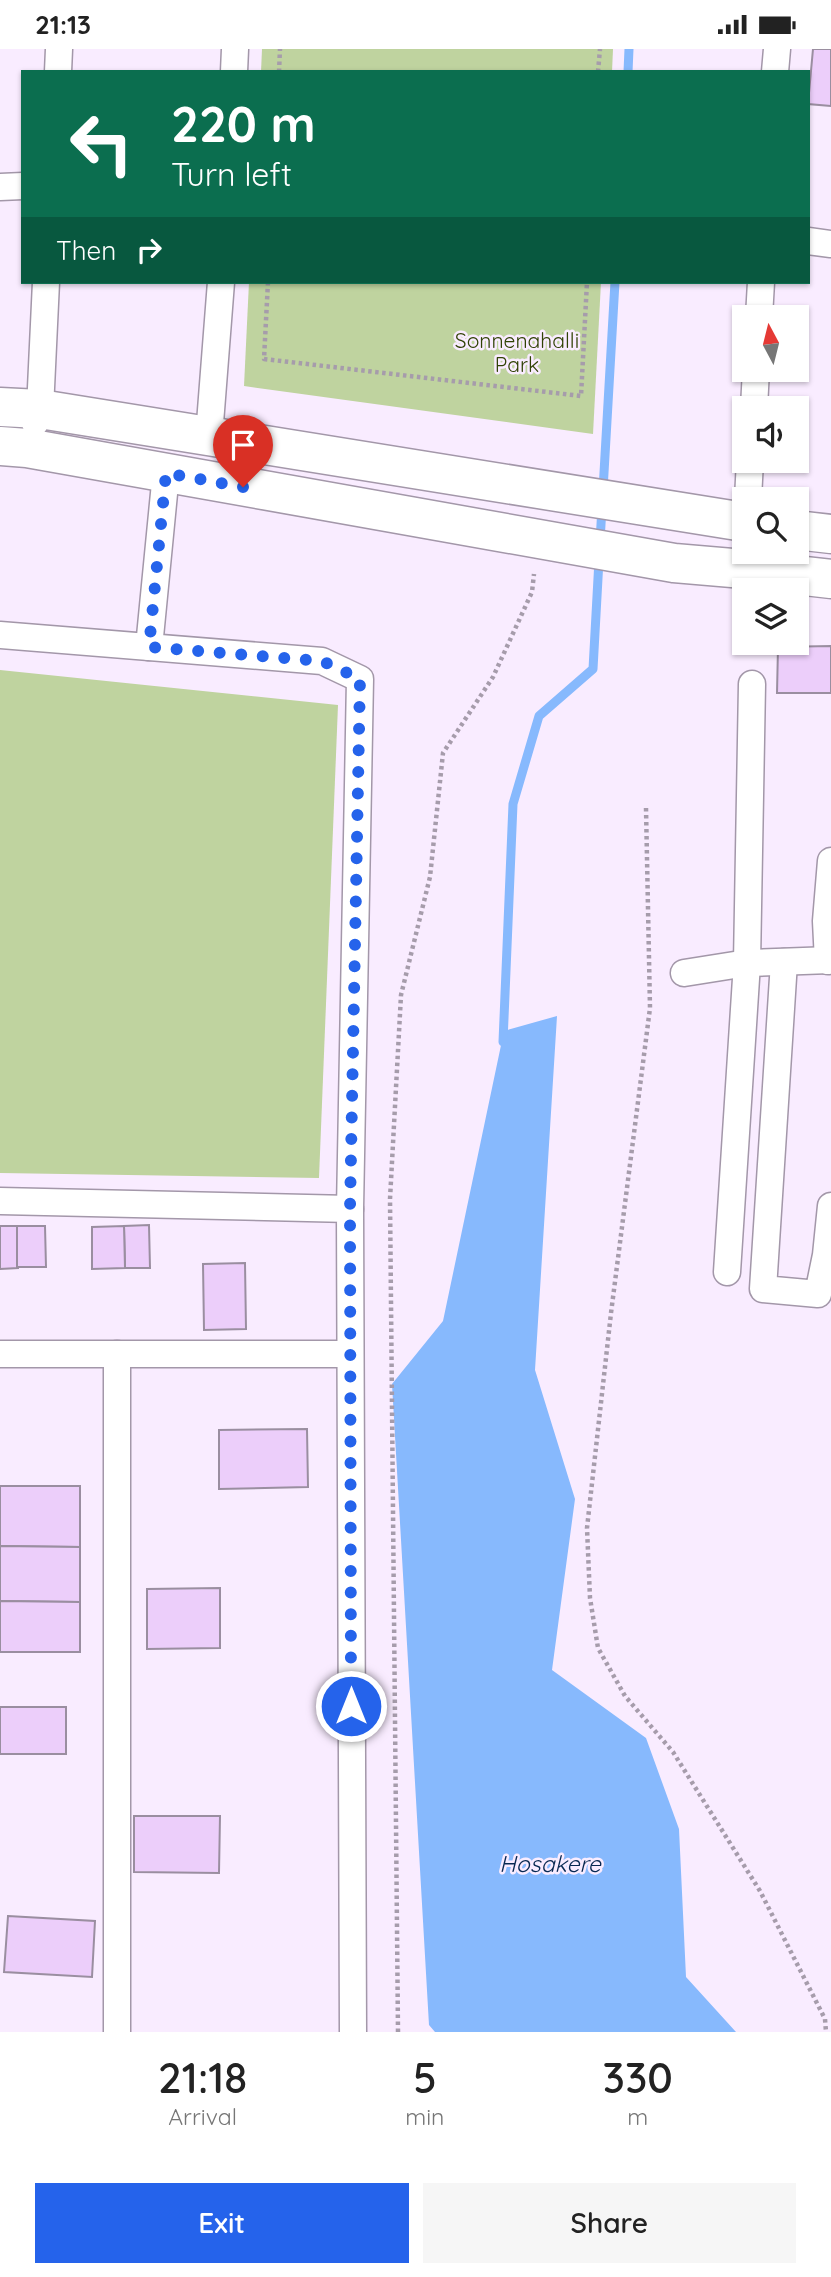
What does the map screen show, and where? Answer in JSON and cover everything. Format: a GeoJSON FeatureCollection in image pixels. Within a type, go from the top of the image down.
{"type":"FeatureCollection","features":[{"type":"Feature","properties":{"kind":"main road"},"geometry":{"type":"LineString","coordinates":[[0,407],[40,409],[732,520]]}},
{"type":"Feature","properties":{"kind":"main road"},"geometry":{"type":"LineString","coordinates":[[13,447],[674,563],[732,561]]}},
{"type":"Feature","properties":{"kind":"main road"},"geometry":{"type":"LineString","coordinates":[[809,531],[831,534]]}},
{"type":"Feature","properties":{"kind":"main road"},"geometry":{"type":"LineString","coordinates":[[762,564],[831,579]]}},
{"type":"Feature","properties":{"kind":"street"},"geometry":{"type":"LineString","coordinates":[[58,70],[59,49]]}},
{"type":"Feature","properties":{"kind":"street"},"geometry":{"type":"LineString","coordinates":[[234,70],[235,49]]}},
{"type":"Feature","properties":{"kind":"street"},"geometry":{"type":"LineString","coordinates":[[775,70],[777,49]]}},
{"type":"Feature","properties":{"kind":"street"},"geometry":{"type":"LineString","coordinates":[[0,187],[21,186]]}},
{"type":"Feature","properties":{"kind":"street"},"geometry":{"type":"LineString","coordinates":[[810,241],[831,244]]}},
{"type":"Feature","properties":{"kind":"street"},"geometry":{"type":"LineString","coordinates":[[13,447],[40,409],[46,284]]}},
{"type":"Feature","properties":{"kind":"street"},"geometry":{"type":"LineString","coordinates":[[209,436],[221,284]]}},
{"type":"Feature","properties":{"kind":"street"},"geometry":{"type":"LineString","coordinates":[[760,305],[761,284]]}},
{"type":"Feature","properties":{"kind":"street"},"geometry":{"type":"LineString","coordinates":[[149,647],[166,473]]}},
{"type":"Feature","properties":{"kind":"street"},"geometry":{"type":"LineString","coordinates":[[0,635],[322,661],[360,679],[349,1354],[353,2032]]}},
{"type":"Feature","properties":{"kind":"street"},"geometry":{"type":"LineString","coordinates":[[727,1272],[747,963],[752,684]]}},
{"type":"Feature","properties":{"kind":"street"},"geometry":{"type":"LineString","coordinates":[[684,973],[747,963],[829,960],[826,921],[831,861]]}},
{"type":"Feature","properties":{"kind":"street"},"geometry":{"type":"LineString","coordinates":[[784,962],[763,1289],[818,1294],[826,1255],[831,1206]]}},
{"type":"Feature","properties":{"kind":"street"},"geometry":{"type":"LineString","coordinates":[[0,1201],[350,1209]]}},
{"type":"Feature","properties":{"kind":"street"},"geometry":{"type":"LineString","coordinates":[[0,1354],[349,1354]]}},
{"type":"Feature","properties":{"kind":"street"},"geometry":{"type":"LineString","coordinates":[[117,1354],[117,2032]]}},
{"type":"Feature","properties":{"kind":"path"},"geometry":{"type":"LineString","coordinates":[[279,70],[280,49]]}},
{"type":"Feature","properties":{"kind":"path"},"geometry":{"type":"LineString","coordinates":[[598,70],[600,49]]}},
{"type":"Feature","properties":{"kind":"path"},"geometry":{"type":"LineString","coordinates":[[268,284],[264,359],[581,396],[587,284]]}},
{"type":"Feature","properties":{"kind":"path"},"geometry":{"type":"LineString","coordinates":[[398,2032],[390,1199],[401,995],[430,877],[443,753],[493,677],[532,593],[549,541]]}},
{"type":"Feature","properties":{"kind":"path"},"geometry":{"type":"LineString","coordinates":[[646,808],[650,1008],[587,1528],[590,1598],[598,1648],[625,1696],[673,1752],[760,1891],[824,2019],[826,2032]]}},
{"type":"Feature","properties":{"kind":"green space"},"geometry":{"type":"Polygon","coordinates":[[[262,49],[613,49],[612,70],[261,70],[262,49]]]}},
{"type":"Feature","properties":{"kind":"green space","name":"Sonnenahalli Park"},"geometry":{"type":"Polygon","coordinates":[[[249,284],[601,284],[593,434],[244,386],[249,284]]]}},
{"type":"Feature","properties":{"kind":"green space"},"geometry":{"type":"Polygon","coordinates":[[[0,670],[338,705],[319,1178],[0,1173],[0,670]]]}},
{"type":"Feature","properties":{"kind":"water","name":"Hosakere"},"geometry":{"type":"Polygon","coordinates":[[[557,1016],[535,1370],[575,1499],[552,1670],[646,1738],[679,1829],[686,1977],[736,2032],[435,2032],[429,2025],[392,1384],[443,1321],[504,1031],[557,1016]]]}},
{"type":"Feature","properties":{"kind":"building"},"geometry":{"type":"Polygon","coordinates":[[[813,49],[831,49],[831,106],[810,104],[813,49]]]}},
{"type":"Feature","properties":{"kind":"building"},"geometry":{"type":"Polygon","coordinates":[[[809,646],[831,646],[831,693],[777,693],[778,655],[809,655],[809,646]]]}},
{"type":"Feature","properties":{"kind":"building"},"geometry":{"type":"Polygon","coordinates":[[[149,1225],[150,1268],[125,1268],[124,1226],[149,1225]]]}},
{"type":"Feature","properties":{"kind":"building"},"geometry":{"type":"Polygon","coordinates":[[[0,1226],[17,1226],[18,1268],[0,1269],[0,1226]]]}},
{"type":"Feature","properties":{"kind":"building"},"geometry":{"type":"Polygon","coordinates":[[[17,1226],[45,1226],[46,1267],[17,1267],[17,1226]]]}},
{"type":"Feature","properties":{"kind":"building"},"geometry":{"type":"Polygon","coordinates":[[[124,1226],[125,1268],[92,1269],[92,1227],[124,1226]]]}},
{"type":"Feature","properties":{"kind":"building"},"geometry":{"type":"Polygon","coordinates":[[[245,1263],[246,1329],[204,1330],[203,1264],[245,1263]]]}},
{"type":"Feature","properties":{"kind":"building"},"geometry":{"type":"Polygon","coordinates":[[[307,1429],[308,1487],[219,1489],[219,1430],[307,1429]]]}},
{"type":"Feature","properties":{"kind":"building"},"geometry":{"type":"Polygon","coordinates":[[[0,1486],[80,1486],[80,1547],[0,1546],[0,1486]]]}},
{"type":"Feature","properties":{"kind":"building"},"geometry":{"type":"Polygon","coordinates":[[[0,1546],[80,1547],[80,1602],[0,1601],[0,1546]]]}},
{"type":"Feature","properties":{"kind":"building"},"geometry":{"type":"Polygon","coordinates":[[[220,1588],[220,1648],[147,1649],[147,1589],[220,1588]]]}},
{"type":"Feature","properties":{"kind":"building"},"geometry":{"type":"Polygon","coordinates":[[[0,1601],[80,1602],[80,1652],[0,1652],[0,1601]]]}},
{"type":"Feature","properties":{"kind":"building"},"geometry":{"type":"Polygon","coordinates":[[[0,1707],[66,1707],[66,1754],[0,1754],[0,1707]]]}},
{"type":"Feature","properties":{"kind":"building"},"geometry":{"type":"Polygon","coordinates":[[[134,1816],[220,1816],[219,1873],[134,1872],[134,1816]]]}},
{"type":"Feature","properties":{"kind":"building"},"geometry":{"type":"Polygon","coordinates":[[[8,1916],[95,1921],[92,1977],[4,1972],[8,1916]]]}},
{"type":"Feature","properties":{"kind":"waterway"},"geometry":{"type":"LineString","coordinates":[[628,70],[629,49]]}},
{"type":"Feature","properties":{"kind":"waterway"},"geometry":{"type":"LineString","coordinates":[[603,490],[615,284]]}},
{"type":"Feature","properties":{"kind":"waterway"},"geometry":{"type":"LineString","coordinates":[[600,542],[602,507]]}},
{"type":"Feature","properties":{"kind":"waterway"},"geometry":{"type":"LineString","coordinates":[[503,1042],[513,804],[539,716],[593,669],[599,560]]}},
{"type":"Feature","properties":{"kind":"route"},"geometry":{"type":"LineString","coordinates":[[243,487],[166,473],[149,647],[322,661],[360,679],[350,1209],[351,1706]]}}]}
